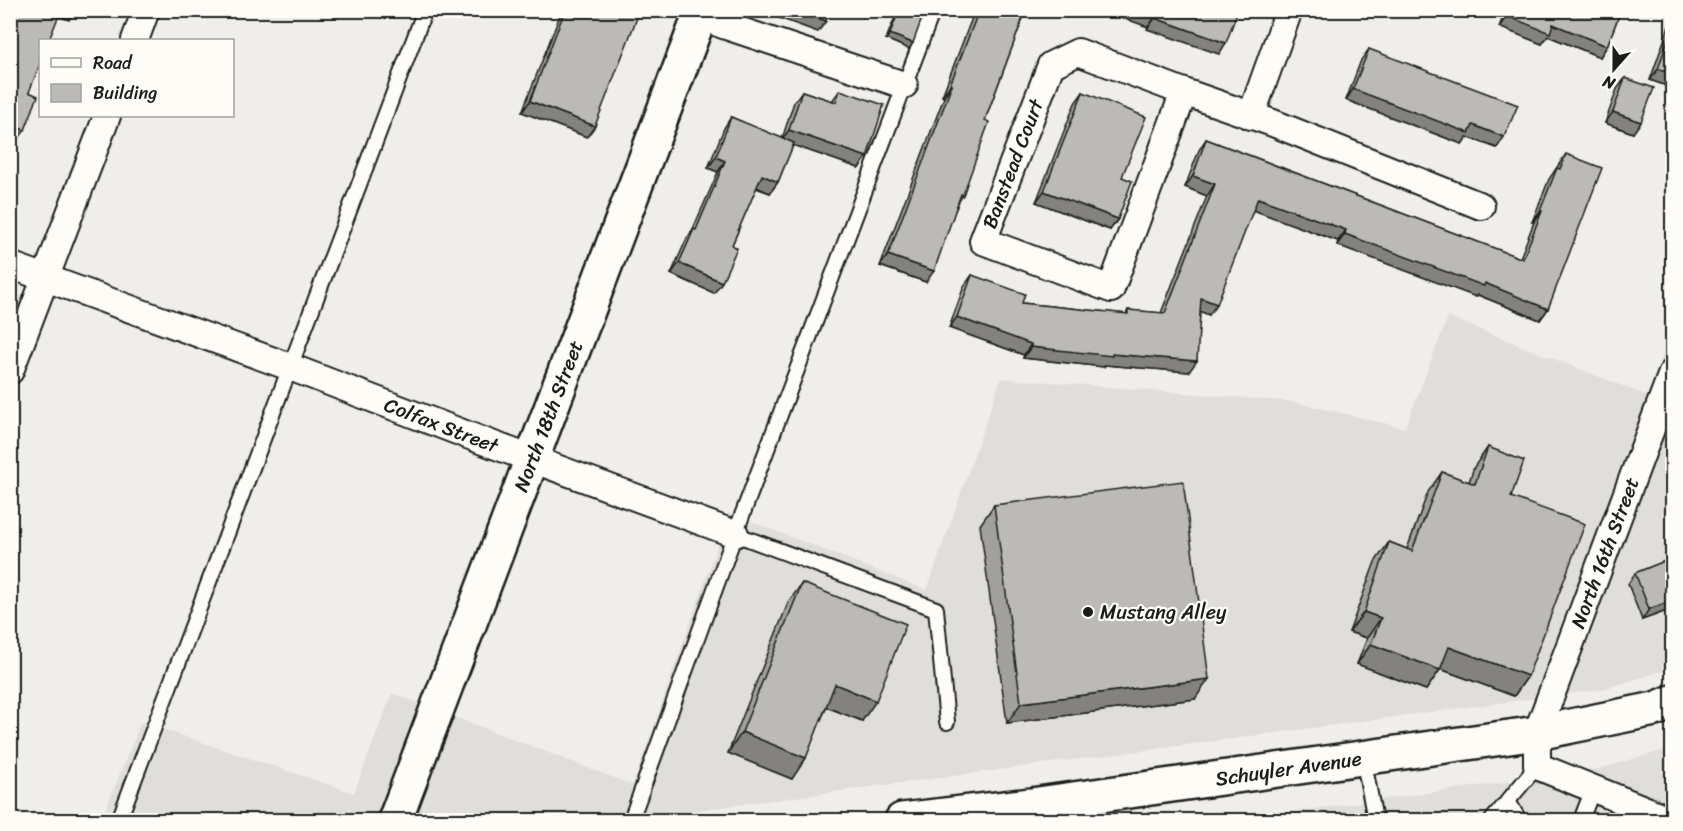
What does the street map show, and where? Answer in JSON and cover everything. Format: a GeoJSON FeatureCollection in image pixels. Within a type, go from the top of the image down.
{"type":"FeatureCollection","features":[{"type":"Feature","properties":{"kind":"street"},"geometry":{"type":"LineString","coordinates":[[135,39],[146,10]]}},
{"type":"Feature","properties":{"kind":"street"},"geometry":{"type":"LineString","coordinates":[[1251,116],[1289,10]]}},
{"type":"Feature","properties":{"kind":"street"},"geometry":{"type":"LineString","coordinates":[[701,13],[726,26],[904,85]]}},
{"type":"Feature","properties":{"kind":"street","name":"North 18th Street"},"geometry":{"type":"LineString","coordinates":[[395,820],[701,13]]}},
{"type":"Feature","properties":{"kind":"street","name":"Banstead Court"},"geometry":{"type":"LineString","coordinates":[[1184,92],[1111,289],[983,241],[1051,65],[1078,52],[1273,123],[1482,206]]}},
{"type":"Feature","properties":{"kind":"street"},"geometry":{"type":"LineString","coordinates":[[10,371],[107,117]]}},
{"type":"Feature","properties":{"kind":"street","name":"Colfax Street"},"geometry":{"type":"LineString","coordinates":[[10,265],[735,534]]}},
{"type":"Feature","properties":{"kind":"street","name":"North 16th Street"},"geometry":{"type":"LineString","coordinates":[[1537,733],[1672,373]]}},
{"type":"Feature","properties":{"kind":"street","name":"Schuyler Avenue"},"geometry":{"type":"LineString","coordinates":[[903,820],[1031,805],[1537,733],[1655,709],[1672,702]]}},
{"type":"Feature","properties":{"kind":"street"},"geometry":{"type":"LineString","coordinates":[[1537,733],[1537,766],[1671,820]]}},
{"type":"Feature","properties":{"kind":"lane"},"geometry":{"type":"LineString","coordinates":[[118,820],[425,10]]}},
{"type":"Feature","properties":{"kind":"lane"},"geometry":{"type":"LineString","coordinates":[[631,820],[735,534],[933,10]]}},
{"type":"Feature","properties":{"kind":"lane","name":"Colfax Street"},"geometry":{"type":"LineString","coordinates":[[735,534],[936,609],[947,722]]}},
{"type":"Feature","properties":{"kind":"lane"},"geometry":{"type":"LineString","coordinates":[[1363,757],[1376,820]]}},
{"type":"Feature","properties":{"kind":"lane"},"geometry":{"type":"LineString","coordinates":[[1492,820],[1537,766]]}},
{"type":"Feature","properties":{"kind":"lane"},"geometry":{"type":"LineString","coordinates":[[1581,820],[1593,789]]}},
{"type":"Feature","properties":{"kind":"lane"},"geometry":{"type":"LineString","coordinates":[[1508,801],[1519,820]]}},
{"type":"Feature","properties":{"kind":"shaded area"},"geometry":{"type":"Polygon","coordinates":[[[1448,317],[1648,396],[1672,329],[1672,668],[1604,689],[624,820],[101,820],[141,722],[354,793],[392,693],[633,785],[729,513],[927,590],[1001,378],[1294,402],[1405,428],[1448,317]]]}},
{"type":"Feature","properties":{"kind":"shaded area"},"geometry":{"type":"Polygon","coordinates":[[[1672,748],[1672,820],[1235,820],[1598,769],[1672,748]]]}},
{"type":"Feature","properties":{"kind":"building"},"geometry":{"type":"Polygon","coordinates":[[[10,10],[61,10],[49,39],[39,39],[39,67],[29,92],[38,96],[25,130],[10,125],[10,10]]]}},
{"type":"Feature","properties":{"kind":"building"},"geometry":{"type":"Polygon","coordinates":[[[565,10],[640,10],[595,126],[530,101],[565,10]]]}},
{"type":"Feature","properties":{"kind":"building"},"geometry":{"type":"Polygon","coordinates":[[[798,10],[829,10],[826,21],[798,10]]]}},
{"type":"Feature","properties":{"kind":"building"},"geometry":{"type":"Polygon","coordinates":[[[899,10],[925,10],[913,43],[890,34],[899,10]]]}},
{"type":"Feature","properties":{"kind":"building"},"geometry":{"type":"Polygon","coordinates":[[[979,10],[1026,10],[985,120],[989,122],[934,271],[888,255],[979,10]]]}},
{"type":"Feature","properties":{"kind":"building"},"geometry":{"type":"Polygon","coordinates":[[[1140,10],[1238,10],[1226,43],[1155,18],[1156,16],[1140,10]]]}},
{"type":"Feature","properties":{"kind":"building"},"geometry":{"type":"Polygon","coordinates":[[[1509,10],[1621,10],[1607,46],[1553,24],[1550,33],[1507,16],[1509,10]]]}},
{"type":"Feature","properties":{"kind":"building"},"geometry":{"type":"Polygon","coordinates":[[[1672,28],[1672,74],[1658,69],[1672,28]]]}},
{"type":"Feature","properties":{"kind":"building"},"geometry":{"type":"Polygon","coordinates":[[[1369,49],[1518,105],[1504,137],[1473,125],[1469,133],[1353,89],[1369,49]]]}},
{"type":"Feature","properties":{"kind":"building"},"geometry":{"type":"Polygon","coordinates":[[[1625,78],[1654,88],[1641,122],[1613,112],[1625,78]]]}},
{"type":"Feature","properties":{"kind":"building"},"geometry":{"type":"Polygon","coordinates":[[[840,90],[884,105],[867,157],[789,130],[802,91],[836,102],[840,90]]]}},
{"type":"Feature","properties":{"kind":"building"},"geometry":{"type":"Polygon","coordinates":[[[1083,92],[1146,117],[1122,177],[1132,181],[1118,219],[1044,191],[1083,92]]]}},
{"type":"Feature","properties":{"kind":"building"},"geometry":{"type":"Polygon","coordinates":[[[731,117],[794,143],[778,182],[762,175],[732,245],[737,248],[722,282],[679,263],[694,229],[696,230],[725,161],[716,157],[731,117]]]}},
{"type":"Feature","properties":{"kind":"building"},"geometry":{"type":"Polygon","coordinates":[[[1206,139],[1523,259],[1557,168],[1560,169],[1566,154],[1602,168],[1548,309],[1485,283],[1484,286],[1345,234],[1346,230],[1258,198],[1217,304],[1201,298],[1197,361],[1112,354],[1112,356],[1031,347],[1031,344],[957,317],[972,275],[1025,294],[1022,303],[1128,314],[1128,310],[1165,313],[1215,184],[1193,176],[1206,139]]]}},
{"type":"Feature","properties":{"kind":"building"},"geometry":{"type":"Polygon","coordinates":[[[1488,447],[1524,461],[1511,497],[1585,524],[1528,676],[1449,647],[1440,670],[1371,644],[1381,618],[1364,612],[1389,542],[1412,551],[1442,472],[1475,484],[1488,447]]]}},
{"type":"Feature","properties":{"kind":"building","name":"Mustang Alley"},"geometry":{"type":"Polygon","coordinates":[[[1183,481],[1209,679],[1021,703],[994,505],[1183,481]]]}},
{"type":"Feature","properties":{"kind":"building"},"geometry":{"type":"Polygon","coordinates":[[[1672,558],[1672,601],[1649,609],[1635,573],[1672,558]]]}},
{"type":"Feature","properties":{"kind":"building"},"geometry":{"type":"Polygon","coordinates":[[[802,583],[906,624],[876,701],[835,684],[806,758],[742,732],[802,583]]]}},
{"type":"Feature","properties":{"kind":"place","name":"Mustang Alley"},"geometry":{"type":"Point","coordinates":[1088,612]}}]}
